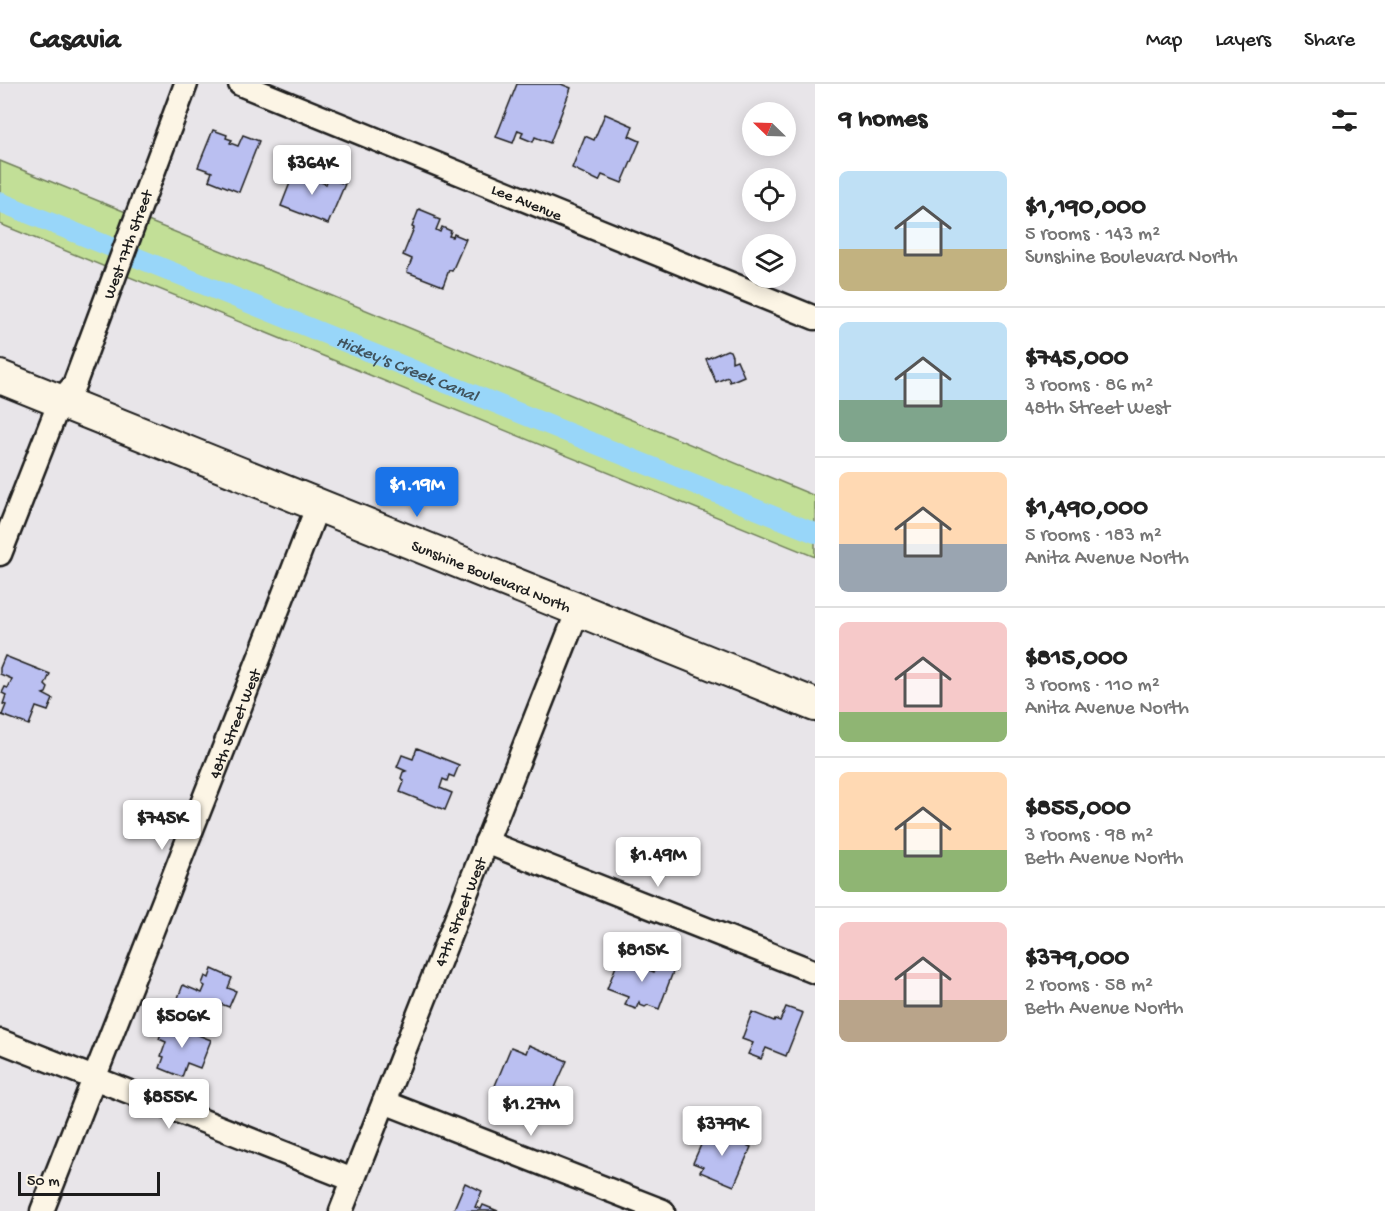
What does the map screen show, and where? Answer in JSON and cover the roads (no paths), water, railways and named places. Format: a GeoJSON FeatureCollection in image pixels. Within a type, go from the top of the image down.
{"type":"FeatureCollection","features":[{"type":"Feature","properties":{"kind":"street","name":"West 17th Street"},"geometry":{"type":"LineString","coordinates":[[0,554],[60,401],[74,385],[186,84]]}},
{"type":"Feature","properties":{"kind":"street","name":"Lee Avenue"},"geometry":{"type":"LineString","coordinates":[[240,84],[815,318]]}},
{"type":"Feature","properties":{"kind":"street","name":"Sunshine Boulevard North"},"geometry":{"type":"LineString","coordinates":[[0,377],[815,705]]}},
{"type":"Feature","properties":{"kind":"street","name":"48th Street West"},"geometry":{"type":"LineString","coordinates":[[42,1211],[261,656],[318,505]]}},
{"type":"Feature","properties":{"kind":"street","name":"47th Street West"},"geometry":{"type":"LineString","coordinates":[[341,1211],[578,610]]}},
{"type":"Feature","properties":{"kind":"street"},"geometry":{"type":"LineString","coordinates":[[486,842],[815,972]]}},
{"type":"Feature","properties":{"kind":"street"},"geometry":{"type":"LineString","coordinates":[[0,1041],[353,1180]]}},
{"type":"Feature","properties":{"kind":"street"},"geometry":{"type":"LineString","coordinates":[[384,1102],[663,1211]]}},
{"type":"Feature","properties":{"kind":"waterway","name":"Hickey's Creek Canal"},"geometry":{"type":"LineString","coordinates":[[0,202],[815,533]]}}]}
